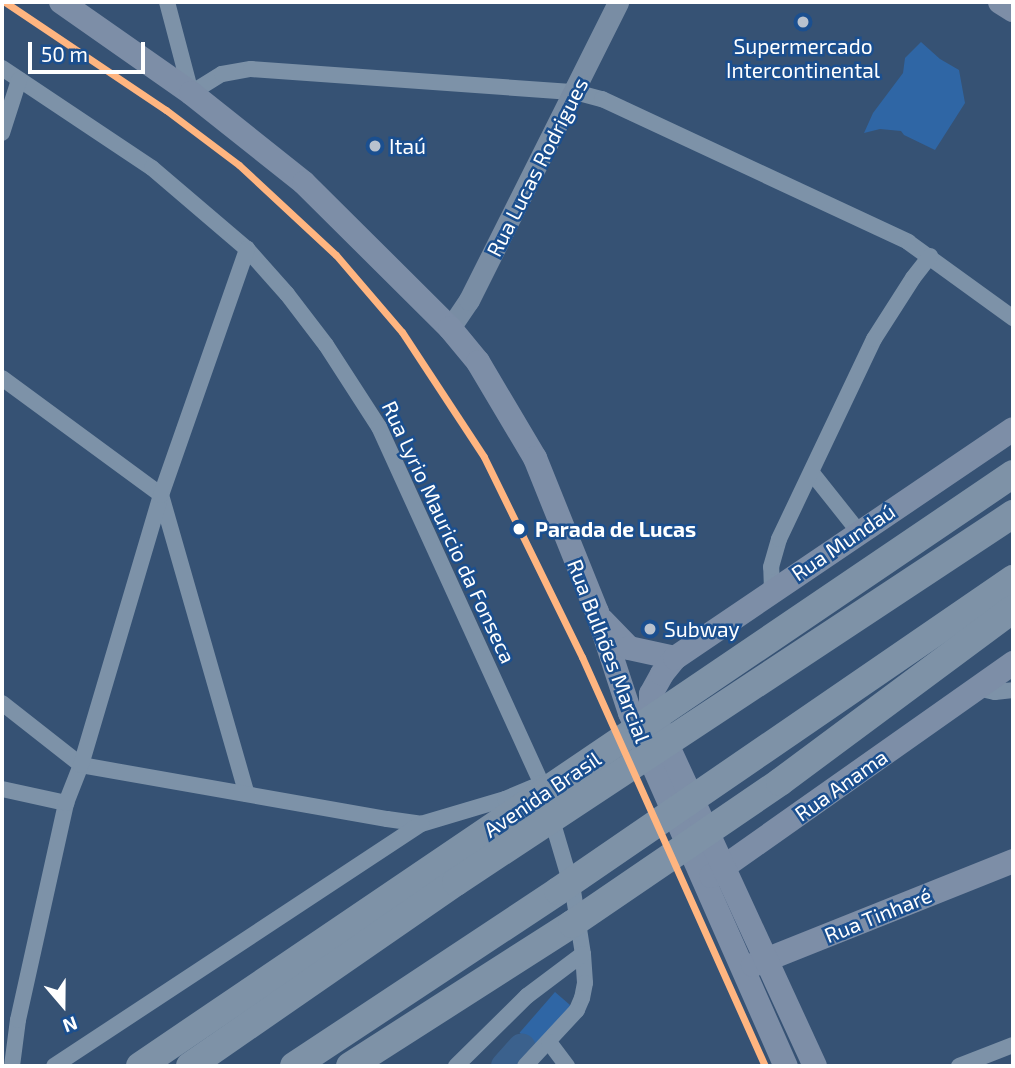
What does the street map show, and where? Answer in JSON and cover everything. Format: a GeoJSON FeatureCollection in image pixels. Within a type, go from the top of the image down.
{"type":"FeatureCollection","features":[{"type":"Feature","properties":{"kind":"highway","name":"Avenida Brasil"},"geometry":{"type":"LineString","coordinates":[[140,1066],[1013,474]]}},
{"type":"Feature","properties":{"kind":"highway","name":"Avenida Brasil"},"geometry":{"type":"LineString","coordinates":[[190,1066],[526,837],[1013,514]]}},
{"type":"Feature","properties":{"kind":"highway"},"geometry":{"type":"LineString","coordinates":[[350,1066],[565,909],[764,751],[1013,579]]}},
{"type":"Feature","properties":{"kind":"highway"},"geometry":{"type":"LineString","coordinates":[[294,1066],[565,909],[626,888],[780,782],[1013,609]]}},
{"type":"Feature","properties":{"kind":"highway"},"geometry":{"type":"LineString","coordinates":[[309,1066],[565,909]]}},
{"type":"Feature","properties":{"kind":"main road","name":"Rua Bulhões Marcial"},"geometry":{"type":"LineString","coordinates":[[61,2],[191,93],[304,183],[450,328],[478,362],[534,458],[597,612],[630,713],[714,874],[766,960],[815,1066]]}},
{"type":"Feature","properties":{"kind":"main road"},"geometry":{"type":"LineString","coordinates":[[1000,2],[1013,10]]}},
{"type":"Feature","properties":{"kind":"main road","name":"Rua Mundaú"},"geometry":{"type":"LineString","coordinates":[[675,658],[1013,429]]}},
{"type":"Feature","properties":{"kind":"main road"},"geometry":{"type":"LineString","coordinates":[[597,612],[622,645],[675,658]]}},
{"type":"Feature","properties":{"kind":"main road","name":"Rua Bulhões Marcial"},"geometry":{"type":"LineString","coordinates":[[675,658],[655,686],[650,705],[714,874],[742,970],[786,1066]]}},
{"type":"Feature","properties":{"kind":"main road","name":"Rua Anama"},"geometry":{"type":"LineString","coordinates":[[714,874],[1013,663]]}},
{"type":"Feature","properties":{"kind":"main road","name":"Rua Tinharé"},"geometry":{"type":"LineString","coordinates":[[742,970],[1013,861]]}},
{"type":"Feature","properties":{"kind":"street"},"geometry":{"type":"LineString","coordinates":[[167,2],[191,93],[222,74],[251,69],[575,92],[601,99],[908,242],[1013,318]]}},
{"type":"Feature","properties":{"kind":"street","name":"Rua Lucas Rodrigues"},"geometry":{"type":"LineString","coordinates":[[450,328],[469,300],[618,2]]}},
{"type":"Feature","properties":{"kind":"street","name":"Rua Lyrio Mauricio da Fonseca"},"geometry":{"type":"LineString","coordinates":[[2,68],[152,168],[247,249],[287,293],[326,345],[379,428],[541,783],[573,891],[583,954],[585,983],[582,998],[577,1010],[525,1066]]}},
{"type":"Feature","properties":{"kind":"street"},"geometry":{"type":"LineString","coordinates":[[2,133],[19,80]]}},
{"type":"Feature","properties":{"kind":"street"},"geometry":{"type":"LineString","coordinates":[[12,1066],[10,1018],[66,803],[81,765],[161,495],[247,249]]}},
{"type":"Feature","properties":{"kind":"street"},"geometry":{"type":"LineString","coordinates":[[772,590],[773,553],[874,339],[930,256]]}},
{"type":"Feature","properties":{"kind":"street"},"geometry":{"type":"LineString","coordinates":[[2,378],[161,495],[247,794]]}},
{"type":"Feature","properties":{"kind":"street"},"geometry":{"type":"LineString","coordinates":[[812,473],[859,531]]}},
{"type":"Feature","properties":{"kind":"street"},"geometry":{"type":"LineString","coordinates":[[977,688],[995,692],[1013,690]]}},
{"type":"Feature","properties":{"kind":"street"},"geometry":{"type":"LineString","coordinates":[[2,703],[81,765],[421,824]]}},
{"type":"Feature","properties":{"kind":"street"},"geometry":{"type":"LineString","coordinates":[[54,1066],[421,824],[494,803],[541,783]]}},
{"type":"Feature","properties":{"kind":"street"},"geometry":{"type":"LineString","coordinates":[[2,789],[66,803]]}},
{"type":"Feature","properties":{"kind":"street"},"geometry":{"type":"LineString","coordinates":[[456,1066],[527,996],[583,954]]}},
{"type":"Feature","properties":{"kind":"street"},"geometry":{"type":"LineString","coordinates":[[549,1042],[568,1066]]}},
{"type":"Feature","properties":{"kind":"street"},"geometry":{"type":"LineString","coordinates":[[959,1066],[1013,1045]]}},
{"type":"Feature","properties":{"kind":"shaded area"},"geometry":{"type":"Polygon","coordinates":[[[921,42],[940,59],[959,70],[965,103],[935,150],[901,131],[880,129],[864,133],[873,113],[903,73],[905,58],[921,42]]]}},
{"type":"Feature","properties":{"kind":"shaded area"},"geometry":{"type":"Polygon","coordinates":[[[555,992],[572,1007],[537,1048],[520,1033],[555,992]]]}},
{"type":"Feature","properties":{"kind":"waterway"},"geometry":{"type":"LineString","coordinates":[[505,1066],[522,1047]]}},
{"type":"Feature","properties":{"kind":"transit line"},"geometry":{"type":"LineString","coordinates":[[5,2],[166,110],[239,165],[336,255],[402,332],[484,457],[582,657],[765,1066]]}},
{"type":"Feature","properties":{"kind":"place","name":"Supermercado Intercontinental"},"geometry":{"type":"Point","coordinates":[803,22]}},
{"type":"Feature","properties":{"kind":"place","name":"Itaú"},"geometry":{"type":"Point","coordinates":[375,146]}},
{"type":"Feature","properties":{"kind":"place","name":"Parada de Lucas"},"geometry":{"type":"Point","coordinates":[519,529]}},
{"type":"Feature","properties":{"kind":"place","name":"Subway"},"geometry":{"type":"Point","coordinates":[650,629]}}]}
